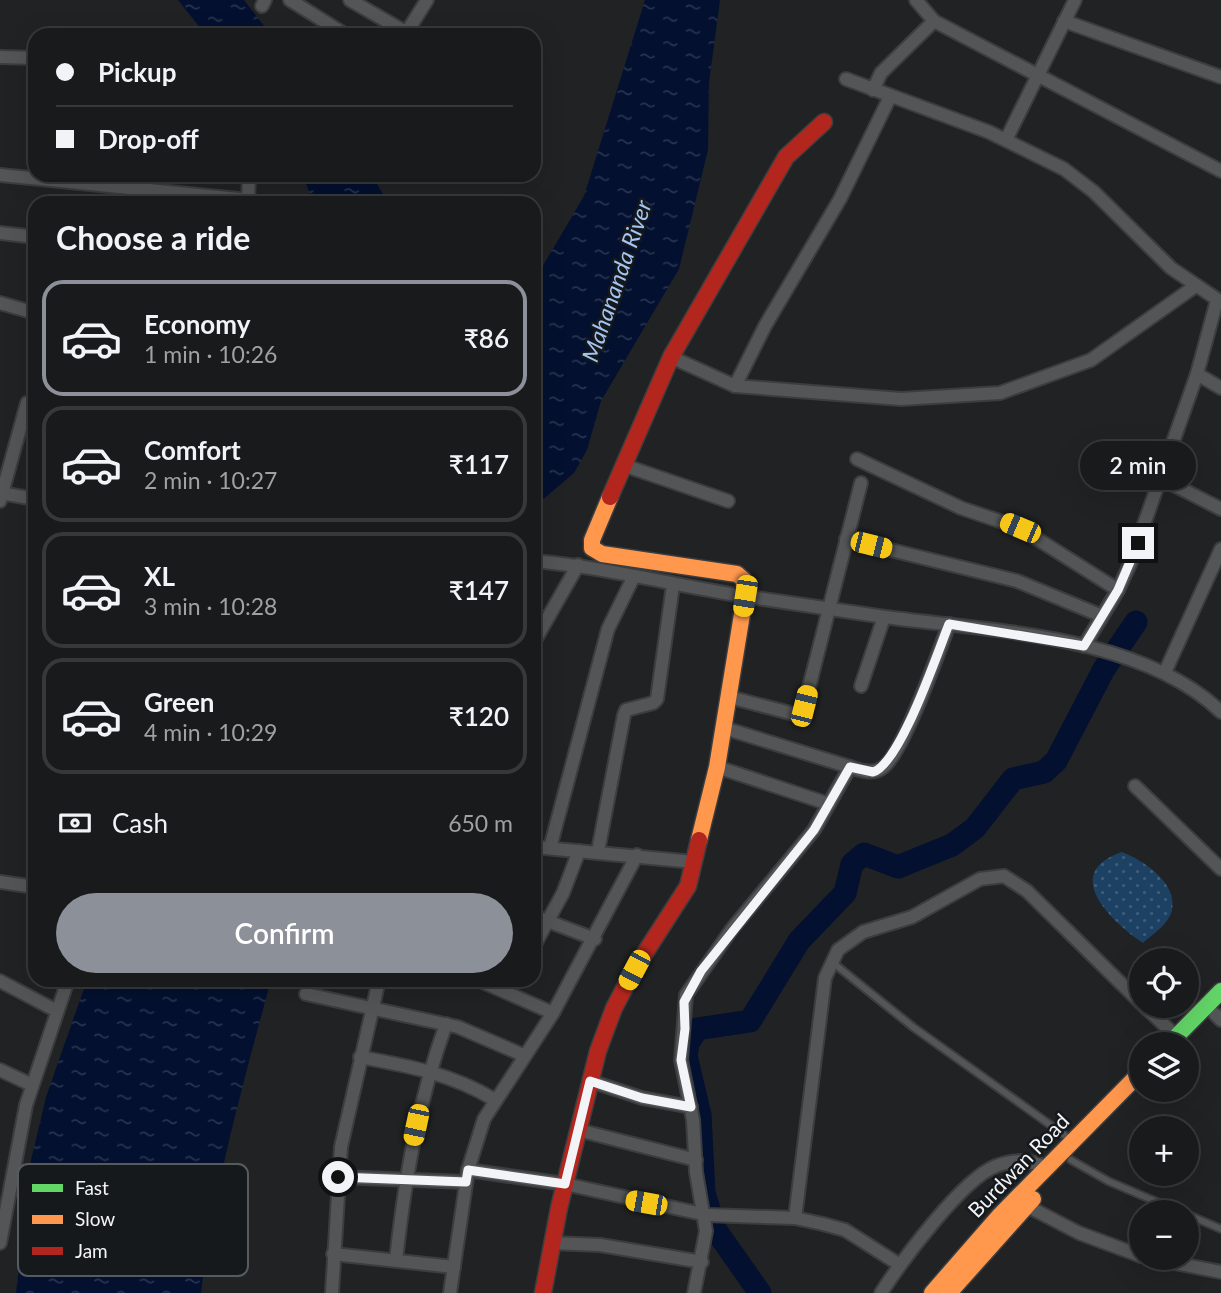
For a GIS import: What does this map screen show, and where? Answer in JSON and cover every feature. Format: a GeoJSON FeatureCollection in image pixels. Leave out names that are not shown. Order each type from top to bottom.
{"type":"FeatureCollection","features":[{"type":"Feature","properties":{"kind":"street"},"geometry":{"type":"LineString","coordinates":[[290,0],[335,28]]}},
{"type":"Feature","properties":{"kind":"street"},"geometry":{"type":"LineString","coordinates":[[350,0],[396,28]]}},
{"type":"Feature","properties":{"kind":"street"},"geometry":{"type":"LineString","coordinates":[[410,28],[426,0]]}},
{"type":"Feature","properties":{"kind":"street"},"geometry":{"type":"LineString","coordinates":[[916,0],[934,21],[1221,171]]}},
{"type":"Feature","properties":{"kind":"street"},"geometry":{"type":"LineString","coordinates":[[1006,140],[1074,0]]}},
{"type":"Feature","properties":{"kind":"street"},"geometry":{"type":"LineString","coordinates":[[873,90],[881,73],[934,21]]}},
{"type":"Feature","properties":{"kind":"street"},"geometry":{"type":"LineString","coordinates":[[1064,21],[1221,77]]}},
{"type":"Feature","properties":{"kind":"street"},"geometry":{"type":"LineString","coordinates":[[0,57],[28,58]]}},
{"type":"Feature","properties":{"kind":"street"},"geometry":{"type":"LineString","coordinates":[[846,79],[1006,140],[1064,169],[1094,192],[1171,268],[1194,287],[1219,301],[1162,479],[1118,590],[1084,646]]}},
{"type":"Feature","properties":{"kind":"street"},"geometry":{"type":"LineString","coordinates":[[736,386],[765,326],[840,199],[890,97]]}},
{"type":"Feature","properties":{"kind":"street"},"geometry":{"type":"LineString","coordinates":[[542,1293],[590,1081],[614,1008],[634,970],[682,896],[694,863],[717,767],[745,596],[744,580],[737,574],[602,554],[592,548],[592,540],[671,358],[786,157],[824,122]]}},
{"type":"Feature","properties":{"kind":"street"},"geometry":{"type":"LineString","coordinates":[[0,174],[28,177]]}},
{"type":"Feature","properties":{"kind":"street"},"geometry":{"type":"LineString","coordinates":[[73,182],[202,196]]}},
{"type":"Feature","properties":{"kind":"street"},"geometry":{"type":"LineString","coordinates":[[0,233],[28,236]]}},
{"type":"Feature","properties":{"kind":"street"},"geometry":{"type":"LineString","coordinates":[[671,358],[736,386],[901,400],[1000,393],[1091,360],[1194,287]]}},
{"type":"Feature","properties":{"kind":"street"},"geometry":{"type":"LineString","coordinates":[[0,303],[28,311]]}},
{"type":"Feature","properties":{"kind":"street"},"geometry":{"type":"LineString","coordinates":[[1197,374],[1221,388]]}},
{"type":"Feature","properties":{"kind":"street"},"geometry":{"type":"LineString","coordinates":[[27,403],[0,496],[28,498]]}},
{"type":"Feature","properties":{"kind":"street"},"geometry":{"type":"LineString","coordinates":[[856,459],[961,508],[1020,528],[1118,590]]}},
{"type":"Feature","properties":{"kind":"street"},"geometry":{"type":"LineString","coordinates":[[626,466],[729,501]]}},
{"type":"Feature","properties":{"kind":"street"},"geometry":{"type":"LineString","coordinates":[[1162,479],[1221,509]]}},
{"type":"Feature","properties":{"kind":"street"},"geometry":{"type":"LineString","coordinates":[[729,696],[794,714],[803,711],[862,483]]}},
{"type":"Feature","properties":{"kind":"street"},"geometry":{"type":"LineString","coordinates":[[846,539],[1017,581],[1102,615]]}},
{"type":"Feature","properties":{"kind":"street"},"geometry":{"type":"LineString","coordinates":[[1165,672],[1221,549]]}},
{"type":"Feature","properties":{"kind":"street"},"geometry":{"type":"LineString","coordinates":[[541,562],[635,576],[673,585],[1084,646],[1165,672],[1200,694],[1221,712]]}},
{"type":"Feature","properties":{"kind":"street"},"geometry":{"type":"LineString","coordinates":[[541,627],[572,565]]}},
{"type":"Feature","properties":{"kind":"street"},"geometry":{"type":"LineString","coordinates":[[550,848],[608,629],[635,576]]}},
{"type":"Feature","properties":{"kind":"street"},"geometry":{"type":"LineString","coordinates":[[598,851],[624,715],[632,707],[653,704],[657,699],[673,585]]}},
{"type":"Feature","properties":{"kind":"street"},"geometry":{"type":"LineString","coordinates":[[861,686],[884,617]]}},
{"type":"Feature","properties":{"kind":"street"},"geometry":{"type":"LineString","coordinates":[[724,728],[873,772],[888,763],[902,739],[949,624]]}},
{"type":"Feature","properties":{"kind":"street"},"geometry":{"type":"LineString","coordinates":[[717,767],[829,804]]}},
{"type":"Feature","properties":{"kind":"street"},"geometry":{"type":"LineString","coordinates":[[694,1293],[709,1215],[696,1160],[691,1107],[681,1060],[685,995],[724,940],[814,830],[850,767]]}},
{"type":"Feature","properties":{"kind":"street"},"geometry":{"type":"LineString","coordinates":[[1135,786],[1221,869]]}},
{"type":"Feature","properties":{"kind":"street"},"geometry":{"type":"LineString","coordinates":[[541,847],[598,851],[694,863]]}},
{"type":"Feature","properties":{"kind":"street"},"geometry":{"type":"LineString","coordinates":[[541,934],[579,851]]}},
{"type":"Feature","properties":{"kind":"street"},"geometry":{"type":"LineString","coordinates":[[450,1293],[467,1176],[484,1119],[523,1055],[553,1013],[595,939],[637,855]]}},
{"type":"Feature","properties":{"kind":"street"},"geometry":{"type":"LineString","coordinates":[[795,1218],[821,996],[830,961],[838,950],[863,932],[912,917],[980,879],[1003,876],[1027,891],[1129,991]]}},
{"type":"Feature","properties":{"kind":"street"},"geometry":{"type":"LineString","coordinates":[[0,882],[28,886]]}},
{"type":"Feature","properties":{"kind":"street"},"geometry":{"type":"LineString","coordinates":[[541,918],[595,939]]}},
{"type":"Feature","properties":{"kind":"street"},"geometry":{"type":"LineString","coordinates":[[0,981],[57,1011]]}},
{"type":"Feature","properties":{"kind":"street"},"geometry":{"type":"LineString","coordinates":[[0,1237],[32,1085],[66,987]]}},
{"type":"Feature","properties":{"kind":"street"},"geometry":{"type":"LineString","coordinates":[[332,1293],[338,1177],[360,1057],[377,987]]}},
{"type":"Feature","properties":{"kind":"street"},"geometry":{"type":"LineString","coordinates":[[513,987],[553,1013]]}},
{"type":"Feature","properties":{"kind":"street"},"geometry":{"type":"LineString","coordinates":[[1190,1032],[1216,1012],[1221,990]]}},
{"type":"Feature","properties":{"kind":"street"},"geometry":{"type":"LineString","coordinates":[[306,994],[446,1024],[523,1055]]}},
{"type":"Feature","properties":{"kind":"street"},"geometry":{"type":"LineString","coordinates":[[1155,1018],[1168,1032]]}},
{"type":"Feature","properties":{"kind":"street"},"geometry":{"type":"LineString","coordinates":[[396,1260],[404,1180],[430,1069],[446,1024]]}},
{"type":"Feature","properties":{"kind":"street"},"geometry":{"type":"LineString","coordinates":[[360,1057],[430,1069],[458,1080],[495,1100]]}},
{"type":"Feature","properties":{"kind":"street"},"geometry":{"type":"LineString","coordinates":[[0,1070],[32,1085]]}},
{"type":"Feature","properties":{"kind":"street"},"geometry":{"type":"LineString","coordinates":[[590,1081],[642,1098],[691,1107]]}},
{"type":"Feature","properties":{"kind":"street","name":"Burdwan Road"},"geometry":{"type":"LineString","coordinates":[[932,1293],[1047,1167],[1129,1084]]}},
{"type":"Feature","properties":{"kind":"street","name":"Burdwan Road"},"geometry":{"type":"LineString","coordinates":[[954,1292],[1027,1206],[1129,1101]]}},
{"type":"Feature","properties":{"kind":"street"},"geometry":{"type":"LineString","coordinates":[[578,1130],[696,1160]]}},
{"type":"Feature","properties":{"kind":"street"},"geometry":{"type":"LineString","coordinates":[[881,1293],[900,1265],[962,1192],[985,1172],[994,1167],[1023,1161],[1047,1167]]}},
{"type":"Feature","properties":{"kind":"street"},"geometry":{"type":"LineString","coordinates":[[338,1177],[404,1180],[467,1176],[565,1184],[628,1200],[709,1215],[795,1218],[845,1230],[900,1265]]}},
{"type":"Feature","properties":{"kind":"street"},"geometry":{"type":"LineString","coordinates":[[1027,1206],[1079,1233],[1129,1252]]}},
{"type":"Feature","properties":{"kind":"street"},"geometry":{"type":"LineString","coordinates":[[552,1243],[600,1245],[702,1262]]}},
{"type":"Feature","properties":{"kind":"street"},"geometry":{"type":"LineString","coordinates":[[333,1254],[454,1267]]}},
{"type":"Feature","properties":{"kind":"street"},"geometry":{"type":"LineString","coordinates":[[1199,1268],[1221,1272]]}},
{"type":"Feature","properties":{"kind":"lane"},"geometry":{"type":"LineString","coordinates":[[830,961],[913,1027],[1073,1141]]}},
{"type":"Feature","properties":{"kind":"lane"},"geometry":{"type":"LineString","coordinates":[[1071,1160],[1108,1181],[1152,1200]]}},
{"type":"Feature","properties":{"kind":"lane"},"geometry":{"type":"LineString","coordinates":[[1199,1220],[1221,1229]]}},
{"type":"Feature","properties":{"kind":"shaded area"},"geometry":{"type":"Polygon","coordinates":[[[1122,852],[1149,867],[1170,891],[1172,910],[1168,920],[1143,943],[1106,910],[1097,897],[1093,884],[1095,872],[1104,861],[1122,852]]]}},
{"type":"Feature","properties":{"kind":"water"},"geometry":{"type":"Polygon","coordinates":[[[178,0],[244,0],[266,28],[200,28],[178,0]]]}},
{"type":"Feature","properties":{"kind":"water","name":"Mahananda River"},"geometry":{"type":"Polygon","coordinates":[[[645,0],[720,0],[709,83],[708,150],[679,269],[601,401],[587,450],[574,473],[541,501],[541,269],[584,196],[645,0]]]}},
{"type":"Feature","properties":{"kind":"water"},"geometry":{"type":"Polygon","coordinates":[[[306,182],[376,182],[384,196],[310,196],[306,182]]]}},
{"type":"Feature","properties":{"kind":"water"},"geometry":{"type":"Polygon","coordinates":[[[85,987],[269,987],[223,1164],[31,1164],[46,1097],[85,987]]]}},
{"type":"Feature","properties":{"kind":"water"},"geometry":{"type":"Polygon","coordinates":[[[18,1275],[204,1276],[201,1293],[16,1293],[18,1275]]]}},
{"type":"Feature","properties":{"kind":"waterway"},"geometry":{"type":"LineString","coordinates":[[760,1293],[715,1229],[704,1193],[700,1115],[686,1056],[688,1043],[697,1029],[750,1021],[799,941],[845,893],[852,864],[864,854],[898,867],[952,845],[975,828],[1013,779],[1044,772],[1056,761],[1104,669],[1136,622]]}},
{"type":"Feature","properties":{"kind":"traffic: fast"},"geometry":{"type":"LineString","coordinates":[[1181,1032],[1221,991]]}},
{"type":"Feature","properties":{"kind":"traffic: slow"},"geometry":{"type":"LineString","coordinates":[[610,497],[592,540],[592,548],[602,554],[737,574],[744,580],[745,596],[717,767],[699,840]]}},
{"type":"Feature","properties":{"kind":"traffic: slow"},"geometry":{"type":"LineString","coordinates":[[932,1293],[1000,1215],[1129,1084]]}},
{"type":"Feature","properties":{"kind":"traffic: slow"},"geometry":{"type":"LineString","coordinates":[[949,1293],[1033,1199]]}},
{"type":"Feature","properties":{"kind":"traffic: jam"},"geometry":{"type":"LineString","coordinates":[[610,497],[671,357],[786,157],[824,122]]}},
{"type":"Feature","properties":{"kind":"traffic: jam"},"geometry":{"type":"LineString","coordinates":[[543,1293],[559,1208],[598,1051],[614,1008],[634,970],[688,886],[699,840]]}},
{"type":"Feature","properties":{"kind":"route"},"geometry":{"type":"LineString","coordinates":[[338,1177],[466,1182],[468,1170],[565,1184],[590,1081],[642,1098],[691,1107],[681,1060],[685,995],[733,929],[814,830],[850,767],[873,772],[888,763],[902,739],[949,624],[1084,646],[1118,590],[1138,543]]}}]}
